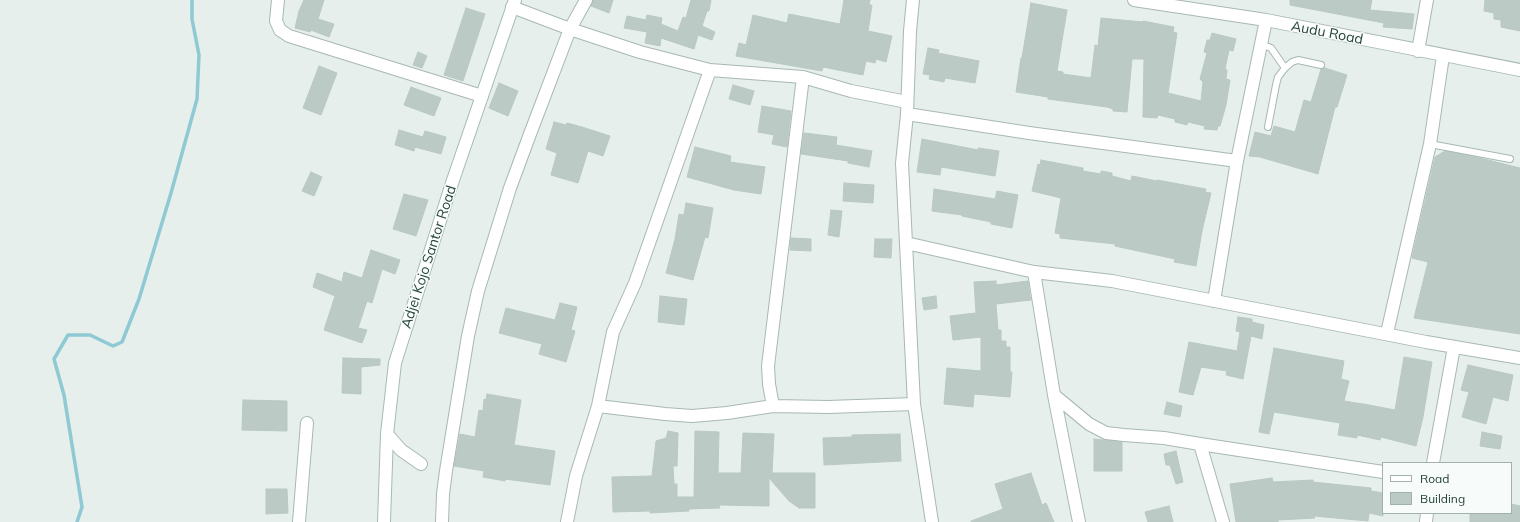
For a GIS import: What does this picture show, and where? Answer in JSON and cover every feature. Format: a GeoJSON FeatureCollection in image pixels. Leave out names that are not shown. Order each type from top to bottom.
{"type":"FeatureCollection","features":[{"type":"Feature","properties":{"kind":"street"},"geometry":{"type":"LineString","coordinates":[[278,0],[276,21],[280,30],[290,36],[482,96]]}},
{"type":"Feature","properties":{"kind":"street"},"geometry":{"type":"LineString","coordinates":[[442,522],[446,471],[468,336],[478,291],[510,188],[570,29],[586,0]]}},
{"type":"Feature","properties":{"kind":"street"},"geometry":{"type":"LineString","coordinates":[[913,0],[910,31],[907,108],[902,163],[914,404],[932,522]]}},
{"type":"Feature","properties":{"kind":"street","name":"Audu Road"},"geometry":{"type":"LineString","coordinates":[[1134,0],[1266,20],[1520,70]]}},
{"type":"Feature","properties":{"kind":"street"},"geometry":{"type":"LineString","coordinates":[[1418,51],[1427,0]]}},
{"type":"Feature","properties":{"kind":"street"},"geometry":{"type":"LineString","coordinates":[[514,4],[570,29],[640,52],[710,70],[804,77],[907,108],[1029,133],[1237,161]]}},
{"type":"Feature","properties":{"kind":"street","name":"Adjei Kojo Santor Road"},"geometry":{"type":"LineString","coordinates":[[384,522],[387,434],[395,363],[482,96],[514,4]]}},
{"type":"Feature","properties":{"kind":"street"},"geometry":{"type":"LineString","coordinates":[[1214,301],[1237,161],[1266,20]]}},
{"type":"Feature","properties":{"kind":"street"},"geometry":{"type":"LineString","coordinates":[[1387,333],[1430,144],[1443,56]]}},
{"type":"Feature","properties":{"kind":"street"},"geometry":{"type":"LineString","coordinates":[[567,522],[576,476],[598,406],[613,332],[635,283],[710,70]]}},
{"type":"Feature","properties":{"kind":"street"},"geometry":{"type":"LineString","coordinates":[[773,406],[768,384],[768,366],[804,77]]}},
{"type":"Feature","properties":{"kind":"street"},"geometry":{"type":"LineString","coordinates":[[906,243],[1034,272],[1112,281],[1454,347],[1520,358]]}},
{"type":"Feature","properties":{"kind":"street"},"geometry":{"type":"LineString","coordinates":[[1034,272],[1054,395],[1080,522]]}},
{"type":"Feature","properties":{"kind":"street"},"geometry":{"type":"LineString","coordinates":[[1433,462],[1454,347]]}},
{"type":"Feature","properties":{"kind":"street"},"geometry":{"type":"LineString","coordinates":[[1054,395],[1089,424],[1106,433],[1124,436],[1164,438],[1382,472]]}},
{"type":"Feature","properties":{"kind":"street"},"geometry":{"type":"LineString","coordinates":[[598,406],[692,416],[727,413],[773,406],[828,407],[914,404]]}},
{"type":"Feature","properties":{"kind":"street"},"geometry":{"type":"LineString","coordinates":[[299,522],[307,423]]}},
{"type":"Feature","properties":{"kind":"street"},"geometry":{"type":"LineString","coordinates":[[387,434],[401,450],[421,464]]}},
{"type":"Feature","properties":{"kind":"street"},"geometry":{"type":"LineString","coordinates":[[1200,444],[1223,522]]}},
{"type":"Feature","properties":{"kind":"lane"},"geometry":{"type":"LineString","coordinates":[[1261,44],[1271,48],[1285,68]]}},
{"type":"Feature","properties":{"kind":"lane"},"geometry":{"type":"LineString","coordinates":[[1268,127],[1278,77],[1285,68],[1292,62],[1298,60],[1321,65]]}},
{"type":"Feature","properties":{"kind":"lane"},"geometry":{"type":"LineString","coordinates":[[1430,144],[1510,159]]}},
{"type":"Feature","properties":{"kind":"building"},"geometry":{"type":"Polygon","coordinates":[[[304,0],[324,0],[318,19],[334,24],[329,37],[311,30],[310,32],[295,28],[299,11],[304,0]]]}},
{"type":"Feature","properties":{"kind":"building"},"geometry":{"type":"Polygon","coordinates":[[[593,0],[613,0],[609,13],[591,6],[593,0]]]}},
{"type":"Feature","properties":{"kind":"building"},"geometry":{"type":"Polygon","coordinates":[[[691,0],[711,0],[709,11],[707,11],[702,26],[715,32],[712,40],[698,35],[694,49],[661,38],[660,46],[645,43],[647,32],[624,28],[627,16],[646,20],[647,15],[662,18],[661,24],[678,31],[683,17],[686,18],[691,0]]]}},
{"type":"Feature","properties":{"kind":"building"},"geometry":{"type":"Polygon","coordinates":[[[844,0],[870,0],[869,5],[872,5],[868,31],[892,36],[886,62],[876,59],[875,63],[866,61],[863,75],[823,67],[822,71],[736,56],[739,43],[746,45],[753,15],[787,23],[789,14],[840,24],[844,0]]]}},
{"type":"Feature","properties":{"kind":"building"},"geometry":{"type":"Polygon","coordinates":[[[1290,0],[1372,0],[1370,10],[1414,14],[1412,29],[1383,27],[1384,23],[1290,5],[1290,0]]]}},
{"type":"Feature","properties":{"kind":"building"},"geometry":{"type":"Polygon","coordinates":[[[1485,0],[1520,0],[1520,31],[1501,27],[1501,20],[1494,19],[1494,13],[1484,11],[1485,0]]]}},
{"type":"Feature","properties":{"kind":"building"},"geometry":{"type":"Polygon","coordinates":[[[1031,3],[1067,10],[1057,71],[1063,72],[1063,74],[1091,78],[1095,45],[1098,46],[1101,18],[1143,21],[1174,27],[1173,32],[1177,33],[1168,93],[1201,101],[1203,82],[1200,79],[1207,53],[1204,52],[1207,40],[1210,40],[1212,33],[1236,39],[1233,51],[1229,50],[1225,69],[1227,70],[1226,79],[1230,80],[1226,105],[1220,126],[1218,126],[1217,130],[1204,129],[1205,126],[1188,122],[1187,125],[1175,122],[1175,119],[1158,115],[1157,118],[1143,117],[1144,59],[1132,59],[1127,112],[1113,111],[1113,109],[1107,107],[1048,99],[1048,97],[1016,92],[1031,3]]]}},
{"type":"Feature","properties":{"kind":"building"},"geometry":{"type":"Polygon","coordinates":[[[466,8],[485,14],[463,81],[444,75],[466,8]]]}},
{"type":"Feature","properties":{"kind":"building"},"geometry":{"type":"Polygon","coordinates":[[[928,48],[939,50],[938,53],[979,61],[975,83],[945,78],[944,82],[929,79],[930,75],[923,74],[928,48]]]}},
{"type":"Feature","properties":{"kind":"building"},"geometry":{"type":"Polygon","coordinates":[[[418,52],[427,56],[422,68],[413,65],[418,52]]]}},
{"type":"Feature","properties":{"kind":"building"},"geometry":{"type":"Polygon","coordinates":[[[319,66],[337,73],[321,115],[303,108],[319,66]]]}},
{"type":"Feature","properties":{"kind":"building"},"geometry":{"type":"Polygon","coordinates":[[[1325,68],[1347,75],[1337,107],[1335,107],[1318,174],[1260,157],[1249,156],[1255,132],[1271,136],[1274,126],[1295,132],[1304,100],[1311,102],[1321,69],[1325,68]]]}},
{"type":"Feature","properties":{"kind":"building"},"geometry":{"type":"Polygon","coordinates":[[[499,83],[518,91],[508,116],[489,108],[499,83]]]}},
{"type":"Feature","properties":{"kind":"building"},"geometry":{"type":"Polygon","coordinates":[[[733,85],[754,91],[750,105],[729,99],[733,85]]]}},
{"type":"Feature","properties":{"kind":"building"},"geometry":{"type":"Polygon","coordinates":[[[411,87],[441,98],[434,116],[404,105],[411,87]]]}},
{"type":"Feature","properties":{"kind":"building"},"geometry":{"type":"Polygon","coordinates":[[[762,106],[791,111],[787,147],[772,144],[774,135],[758,132],[762,106]]]}},
{"type":"Feature","properties":{"kind":"building"},"geometry":{"type":"Polygon","coordinates":[[[554,122],[566,125],[567,123],[610,136],[603,156],[588,151],[578,183],[551,175],[557,153],[546,149],[554,122]]]}},
{"type":"Feature","properties":{"kind":"building"},"geometry":{"type":"Polygon","coordinates":[[[399,130],[423,137],[425,131],[446,137],[441,154],[415,147],[414,151],[395,145],[399,130]]]}},
{"type":"Feature","properties":{"kind":"building"},"geometry":{"type":"Polygon","coordinates":[[[804,133],[837,137],[836,145],[872,151],[869,167],[848,163],[848,161],[801,154],[804,133]]]}},
{"type":"Feature","properties":{"kind":"building"},"geometry":{"type":"Polygon","coordinates":[[[922,139],[978,150],[978,148],[999,151],[995,176],[941,167],[940,175],[917,172],[922,139]]]}},
{"type":"Feature","properties":{"kind":"building"},"geometry":{"type":"Polygon","coordinates":[[[695,147],[731,156],[730,162],[765,167],[761,194],[734,190],[687,177],[695,147]]]}},
{"type":"Feature","properties":{"kind":"building"},"geometry":{"type":"Polygon","coordinates":[[[1445,151],[1520,168],[1520,334],[1414,318],[1428,262],[1412,258],[1435,157],[1445,151]]]}},
{"type":"Feature","properties":{"kind":"building"},"geometry":{"type":"Polygon","coordinates":[[[1041,160],[1083,168],[1083,171],[1101,174],[1101,171],[1112,173],[1112,176],[1131,181],[1132,176],[1206,189],[1205,192],[1211,193],[1196,266],[1174,262],[1175,259],[1115,246],[1115,244],[1060,238],[1060,234],[1055,233],[1061,198],[1032,191],[1038,164],[1040,165],[1041,160]]]}},
{"type":"Feature","properties":{"kind":"building"},"geometry":{"type":"Polygon","coordinates":[[[311,172],[322,177],[314,196],[302,191],[311,172]]]}},
{"type":"Feature","properties":{"kind":"building"},"geometry":{"type":"Polygon","coordinates":[[[844,183],[874,185],[873,203],[843,201],[844,183]]]}},
{"type":"Feature","properties":{"kind":"building"},"geometry":{"type":"Polygon","coordinates":[[[934,189],[995,199],[997,191],[1018,195],[1012,228],[991,224],[991,222],[962,215],[932,211],[934,189]]]}},
{"type":"Feature","properties":{"kind":"building"},"geometry":{"type":"Polygon","coordinates":[[[404,194],[428,200],[416,236],[393,229],[404,194]]]}},
{"type":"Feature","properties":{"kind":"building"},"geometry":{"type":"Polygon","coordinates":[[[686,203],[713,208],[708,238],[705,237],[693,280],[666,273],[675,239],[679,214],[684,215],[686,203]]]}},
{"type":"Feature","properties":{"kind":"building"},"geometry":{"type":"Polygon","coordinates":[[[831,210],[842,211],[839,237],[828,235],[831,210]]]}},
{"type":"Feature","properties":{"kind":"building"},"geometry":{"type":"Polygon","coordinates":[[[791,238],[811,239],[811,251],[790,250],[791,238]]]}},
{"type":"Feature","properties":{"kind":"building"},"geometry":{"type":"Polygon","coordinates":[[[875,239],[892,239],[891,258],[874,257],[875,239]]]}},
{"type":"Feature","properties":{"kind":"building"},"geometry":{"type":"Polygon","coordinates":[[[371,250],[400,260],[395,274],[382,269],[372,303],[367,301],[358,328],[367,330],[362,343],[324,330],[335,296],[313,287],[317,273],[342,282],[344,272],[362,278],[371,250]]]}},
{"type":"Feature","properties":{"kind":"building"},"geometry":{"type":"Polygon","coordinates":[[[996,281],[996,285],[1028,281],[1031,300],[996,304],[998,330],[1001,330],[1001,341],[1006,341],[1006,347],[1010,347],[1010,372],[1012,372],[1010,397],[974,394],[973,407],[944,404],[947,368],[981,371],[981,337],[953,340],[950,316],[976,313],[974,282],[996,281]]]}},
{"type":"Feature","properties":{"kind":"building"},"geometry":{"type":"Polygon","coordinates":[[[660,296],[687,299],[684,325],[658,322],[660,296]]]}},
{"type":"Feature","properties":{"kind":"building"},"geometry":{"type":"Polygon","coordinates":[[[936,296],[937,308],[924,310],[922,298],[936,296]]]}},
{"type":"Feature","properties":{"kind":"building"},"geometry":{"type":"Polygon","coordinates":[[[560,303],[577,307],[571,330],[575,331],[566,362],[539,354],[542,344],[499,333],[506,308],[555,320],[560,303]]]}},
{"type":"Feature","properties":{"kind":"building"},"geometry":{"type":"Polygon","coordinates":[[[1238,317],[1252,319],[1252,322],[1264,325],[1262,339],[1251,336],[1243,379],[1226,375],[1227,371],[1201,367],[1193,395],[1179,392],[1189,342],[1237,351],[1240,332],[1236,331],[1238,317]]]}},
{"type":"Feature","properties":{"kind":"building"},"geometry":{"type":"Polygon","coordinates":[[[1274,348],[1344,361],[1341,379],[1349,381],[1344,401],[1395,410],[1404,357],[1432,362],[1423,417],[1416,446],[1381,437],[1380,440],[1357,435],[1357,438],[1338,435],[1340,423],[1274,412],[1269,434],[1259,432],[1274,348]]]}},
{"type":"Feature","properties":{"kind":"building"},"geometry":{"type":"Polygon","coordinates":[[[343,358],[380,359],[380,365],[361,367],[361,394],[342,393],[343,358]]]}},
{"type":"Feature","properties":{"kind":"building"},"geometry":{"type":"Polygon","coordinates":[[[1468,365],[1513,375],[1508,401],[1493,397],[1486,424],[1462,417],[1469,392],[1461,390],[1468,365]]]}},
{"type":"Feature","properties":{"kind":"building"},"geometry":{"type":"Polygon","coordinates":[[[487,394],[521,400],[514,445],[555,451],[550,485],[505,479],[505,481],[483,477],[484,471],[454,466],[460,434],[475,437],[479,410],[483,411],[484,399],[486,400],[487,394]]]}},
{"type":"Feature","properties":{"kind":"building"},"geometry":{"type":"Polygon","coordinates":[[[243,400],[287,401],[287,431],[242,430],[243,400]]]}},
{"type":"Feature","properties":{"kind":"building"},"geometry":{"type":"Polygon","coordinates":[[[1167,402],[1182,406],[1180,417],[1164,414],[1167,402]]]}},
{"type":"Feature","properties":{"kind":"building"},"geometry":{"type":"Polygon","coordinates":[[[668,431],[678,433],[677,466],[673,466],[674,484],[677,484],[677,497],[694,497],[695,431],[719,432],[718,473],[741,473],[743,433],[774,434],[772,473],[815,473],[815,508],[799,508],[789,501],[769,478],[769,506],[719,505],[720,508],[689,509],[689,511],[650,513],[650,511],[613,512],[612,477],[652,476],[656,441],[666,438],[668,431]]]}},
{"type":"Feature","properties":{"kind":"building"},"geometry":{"type":"Polygon","coordinates":[[[1482,432],[1502,436],[1500,449],[1480,446],[1482,432]]]}},
{"type":"Feature","properties":{"kind":"building"},"geometry":{"type":"Polygon","coordinates":[[[900,434],[901,461],[824,465],[823,438],[852,437],[852,435],[900,434]]]}},
{"type":"Feature","properties":{"kind":"building"},"geometry":{"type":"Polygon","coordinates":[[[1094,439],[1122,442],[1122,471],[1094,471],[1094,439]]]}},
{"type":"Feature","properties":{"kind":"building"},"geometry":{"type":"Polygon","coordinates":[[[1176,451],[1183,482],[1176,484],[1170,465],[1166,465],[1164,454],[1176,451]]]}},
{"type":"Feature","properties":{"kind":"building"},"geometry":{"type":"Polygon","coordinates":[[[1031,473],[1042,505],[1046,503],[1054,522],[971,522],[1003,509],[995,484],[1031,473]]]}},
{"type":"Feature","properties":{"kind":"building"},"geometry":{"type":"Polygon","coordinates":[[[1272,478],[1273,482],[1313,480],[1313,482],[1371,488],[1371,491],[1382,493],[1383,516],[1369,513],[1368,521],[1314,516],[1315,518],[1278,520],[1278,522],[1236,522],[1230,484],[1272,478]]]}},
{"type":"Feature","properties":{"kind":"building"},"geometry":{"type":"Polygon","coordinates":[[[266,489],[287,489],[288,513],[266,514],[266,489]]]}},
{"type":"Feature","properties":{"kind":"building"},"geometry":{"type":"Polygon","coordinates":[[[1512,504],[1520,506],[1520,522],[1470,522],[1470,514],[1512,514],[1512,504]]]}},
{"type":"Feature","properties":{"kind":"building"},"geometry":{"type":"Polygon","coordinates":[[[1169,506],[1173,522],[1148,522],[1145,512],[1169,506]]]}},
{"type":"Feature","properties":{"kind":"waterway"},"geometry":{"type":"LineString","coordinates":[[77,522],[82,507],[64,395],[54,359],[68,335],[90,335],[113,346],[122,342],[139,299],[171,193],[197,99],[199,55],[192,19],[192,0]]}}]}
